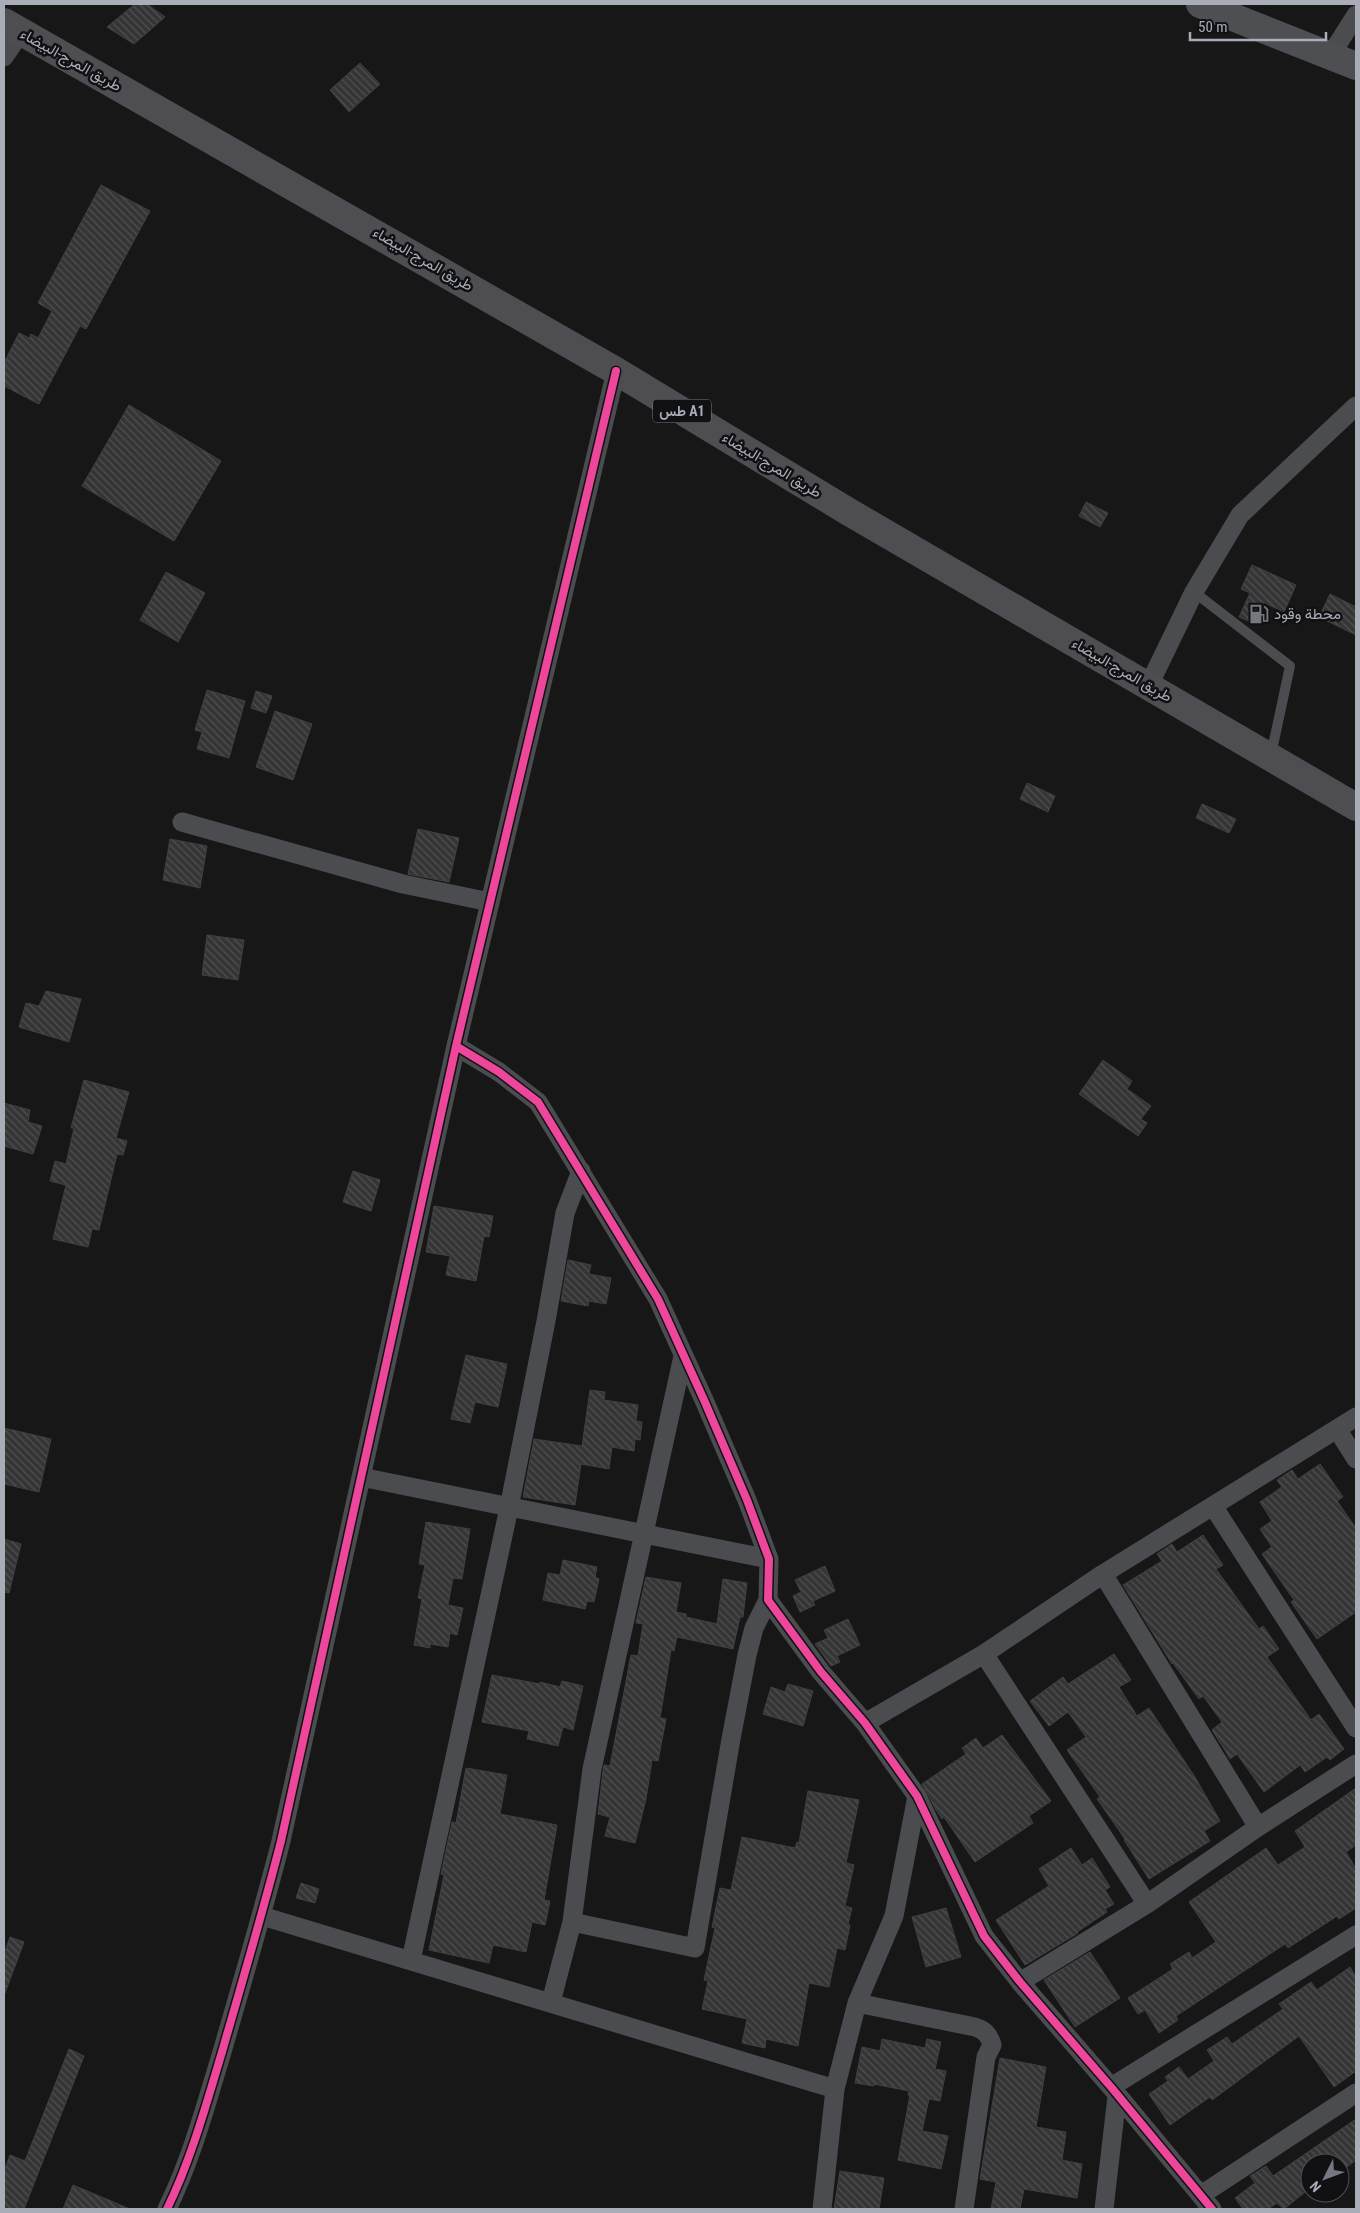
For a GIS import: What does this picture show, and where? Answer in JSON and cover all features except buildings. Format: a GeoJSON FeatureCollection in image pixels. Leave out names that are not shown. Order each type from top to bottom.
{"type":"FeatureCollection","features":[{"type":"Feature","properties":{"kind":"highway","name":"طريق المرج-البيضاء"},"geometry":{"type":"LineString","coordinates":[[12,27],[378,233],[616,371],[849,512],[1356,807]]}},
{"type":"Feature","properties":{"kind":"main road"},"geometry":{"type":"LineString","coordinates":[[1200,4],[1356,66]]}},
{"type":"Feature","properties":{"kind":"street"},"geometry":{"type":"LineString","coordinates":[[1330,56],[1356,15]]}},
{"type":"Feature","properties":{"kind":"street"},"geometry":{"type":"LineString","coordinates":[[4,57],[12,27]]}},
{"type":"Feature","properties":{"kind":"street"},"geometry":{"type":"LineString","coordinates":[[167,2209],[182,2180],[262,1916],[281,1841],[456,1046],[616,371]]}},
{"type":"Feature","properties":{"kind":"street"},"geometry":{"type":"LineString","coordinates":[[1149,685],[1194,592],[1240,515],[1356,406]]}},
{"type":"Feature","properties":{"kind":"street"},"geometry":{"type":"LineString","coordinates":[[182,822],[403,884],[490,902]]}},
{"type":"Feature","properties":{"kind":"street"},"geometry":{"type":"LineString","coordinates":[[456,1046],[499,1072],[538,1102],[581,1171],[658,1299],[747,1500],[769,1559],[768,1600],[754,1628],[747,1655],[695,1948],[572,1922]]}},
{"type":"Feature","properties":{"kind":"street"},"geometry":{"type":"LineString","coordinates":[[411,1960],[509,1508],[565,1213],[581,1171]]}},
{"type":"Feature","properties":{"kind":"street"},"geometry":{"type":"LineString","coordinates":[[551,2002],[572,1922],[592,1769],[683,1356]]}},
{"type":"Feature","properties":{"kind":"street"},"geometry":{"type":"LineString","coordinates":[[865,1723],[984,1654],[1103,1574],[1356,1417]]}},
{"type":"Feature","properties":{"kind":"street"},"geometry":{"type":"LineString","coordinates":[[1337,1429],[1356,1460]]}},
{"type":"Feature","properties":{"kind":"street"},"geometry":{"type":"LineString","coordinates":[[361,1477],[769,1559]]}},
{"type":"Feature","properties":{"kind":"street"},"geometry":{"type":"LineString","coordinates":[[1213,1506],[1356,1728]]}},
{"type":"Feature","properties":{"kind":"street"},"geometry":{"type":"LineString","coordinates":[[1103,1574],[1258,1827]]}},
{"type":"Feature","properties":{"kind":"street"},"geometry":{"type":"LineString","coordinates":[[768,1600],[821,1672],[865,1723],[917,1796],[984,1936],[1020,1982],[1206,2202],[1356,2093]]}},
{"type":"Feature","properties":{"kind":"street"},"geometry":{"type":"LineString","coordinates":[[984,1654],[1146,1904]]}},
{"type":"Feature","properties":{"kind":"street"},"geometry":{"type":"LineString","coordinates":[[1020,1982],[1146,1904],[1258,1827],[1356,1764]]}},
{"type":"Feature","properties":{"kind":"street"},"geometry":{"type":"LineString","coordinates":[[822,2209],[835,2089],[858,2002],[894,1916],[917,1796]]}},
{"type":"Feature","properties":{"kind":"street"},"geometry":{"type":"LineString","coordinates":[[262,1916],[835,2089]]}},
{"type":"Feature","properties":{"kind":"street"},"geometry":{"type":"LineString","coordinates":[[1114,2091],[1356,1935]]}},
{"type":"Feature","properties":{"kind":"street"},"geometry":{"type":"LineString","coordinates":[[858,2002],[975,2027],[983,2030],[990,2036],[992,2045],[986,2057],[964,2209]]}},
{"type":"Feature","properties":{"kind":"street"},"geometry":{"type":"LineString","coordinates":[[1104,2209],[1114,2091]]}},
{"type":"Feature","properties":{"kind":"lane"},"geometry":{"type":"LineString","coordinates":[[1194,592],[1290,666],[1271,757]]}},
{"type":"Feature","properties":{"kind":"cycle path"},"geometry":{"type":"LineString","coordinates":[[167,2209],[191,2152],[204,2112],[281,1841],[456,1046],[616,371]]}},
{"type":"Feature","properties":{"kind":"cycle path"},"geometry":{"type":"LineString","coordinates":[[456,1046],[499,1072],[538,1102],[658,1299],[747,1500],[769,1559],[768,1600],[821,1672],[865,1723],[917,1796],[984,1936],[1020,1982],[1111,2087],[1212,2209]]}},
{"type":"Feature","properties":{"kind":"place","name":"محطة وقود"},"geometry":{"type":"Point","coordinates":[1259,614]}}]}
